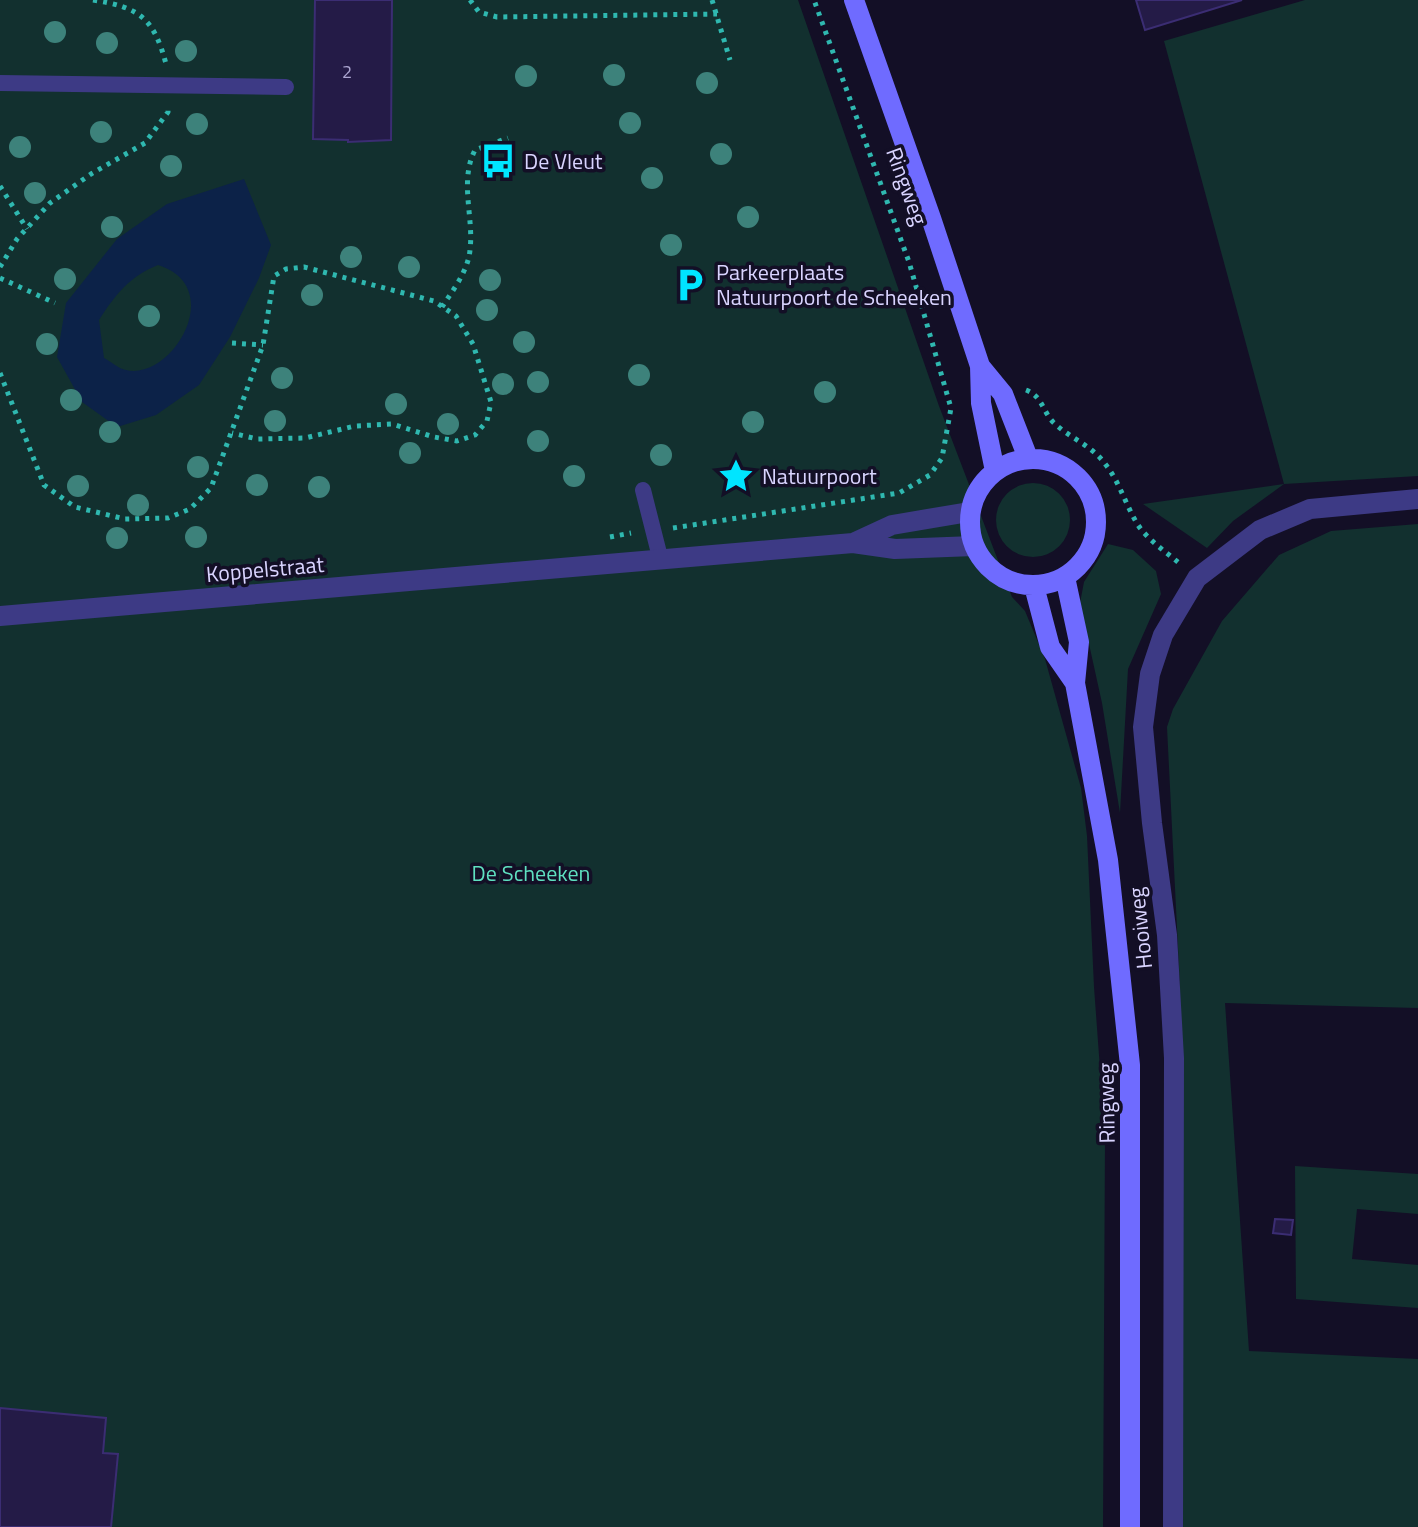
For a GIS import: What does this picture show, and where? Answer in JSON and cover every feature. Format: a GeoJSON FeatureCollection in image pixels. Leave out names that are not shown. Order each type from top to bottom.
{"type":"FeatureCollection","features":[{"type":"Feature","properties":{"kind":"main road","name":"Ringweg"},"geometry":{"type":"LineString","coordinates":[[854,0],[980,366],[981,403],[995,471]]}},
{"type":"Feature","properties":{"kind":"main road","name":"Ringweg"},"geometry":{"type":"LineString","coordinates":[[980,366],[1003,394],[1028,458]]}},
{"type":"Feature","properties":{"kind":"main road"},"geometry":{"type":"LineString","coordinates":[[1028,458],[1047,460],[1065,467],[1080,478],[1096,512],[1096,531],[1080,565],[1065,577],[1034,586],[1004,579],[980,558],[969,528],[969,512],[984,480],[1012,461],[1028,458]]}},
{"type":"Feature","properties":{"kind":"main road","name":"Ringweg"},"geometry":{"type":"LineString","coordinates":[[1065,577],[1079,642],[1075,683],[1108,860],[1130,1065],[1130,1527]]}},
{"type":"Feature","properties":{"kind":"main road","name":"Ringweg"},"geometry":{"type":"LineString","coordinates":[[1034,586],[1050,647],[1075,683]]}},
{"type":"Feature","properties":{"kind":"street","name":"Hooiweg"},"geometry":{"type":"LineString","coordinates":[[1173,1527],[1174,1058],[1167,935],[1143,727],[1150,674],[1163,635],[1197,578],[1260,530],[1310,509],[1418,499]]}},
{"type":"Feature","properties":{"kind":"street","name":"Koppelstraat"},"geometry":{"type":"LineString","coordinates":[[853,543],[892,525],[969,512]]}},
{"type":"Feature","properties":{"kind":"street","name":"Koppelstraat"},"geometry":{"type":"LineString","coordinates":[[0,616],[853,543],[895,549],[974,546]]}},
{"type":"Feature","properties":{"kind":"lane"},"geometry":{"type":"LineString","coordinates":[[0,83],[286,87]]}},
{"type":"Feature","properties":{"kind":"lane"},"geometry":{"type":"LineString","coordinates":[[643,490],[661,561]]}},
{"type":"Feature","properties":{"kind":"path"},"geometry":{"type":"LineString","coordinates":[[0,267],[17,239],[50,203],[91,174],[145,143],[168,112],[170,85],[165,60],[152,26],[125,6],[93,0]]}},
{"type":"Feature","properties":{"kind":"path"},"geometry":{"type":"LineString","coordinates":[[470,0],[479,12],[497,17],[717,14]]}},
{"type":"Feature","properties":{"kind":"path"},"geometry":{"type":"LineString","coordinates":[[712,0],[730,60]]}},
{"type":"Feature","properties":{"kind":"path","name":"Ringweg"},"geometry":{"type":"LineString","coordinates":[[814,0],[909,262],[951,408]]}},
{"type":"Feature","properties":{"kind":"path"},"geometry":{"type":"LineString","coordinates":[[442,307],[460,280],[470,251],[467,201],[470,160],[475,150],[508,138]]}},
{"type":"Feature","properties":{"kind":"path"},"geometry":{"type":"LineString","coordinates":[[0,186],[27,229]]}},
{"type":"Feature","properties":{"kind":"path"},"geometry":{"type":"LineString","coordinates":[[0,373],[44,485],[75,507],[125,519],[168,518],[190,509],[211,488],[263,345],[274,276],[286,269],[304,267],[434,301],[456,316],[473,344],[491,402],[487,421],[475,435],[457,441],[392,424],[355,426],[305,438],[257,439],[232,433]]}},
{"type":"Feature","properties":{"kind":"path"},"geometry":{"type":"LineString","coordinates":[[0,278],[55,303]]}},
{"type":"Feature","properties":{"kind":"path"},"geometry":{"type":"LineString","coordinates":[[232,343],[263,345]]}},
{"type":"Feature","properties":{"kind":"path"},"geometry":{"type":"LineString","coordinates":[[1003,394],[1028,390],[1040,398],[1048,417],[1105,462],[1144,534],[1197,578]]}},
{"type":"Feature","properties":{"kind":"path"},"geometry":{"type":"LineString","coordinates":[[596,540],[899,493],[930,475],[942,458],[951,408],[981,403]]}},
{"type":"Feature","properties":{"kind":"green space","name":"De Scheeken"},"geometry":{"type":"Polygon","coordinates":[[[0,0],[798,0],[939,406],[1012,597],[1025,611],[1045,659],[1081,788],[1087,836],[1105,1137],[1103,1527],[0,1527],[0,0]]]}},
{"type":"Feature","properties":{"kind":"green space"},"geometry":{"type":"Polygon","coordinates":[[[1305,0],[1418,0],[1418,476],[1284,484],[1164,41],[1305,0]]]}},
{"type":"Feature","properties":{"kind":"green space"},"geometry":{"type":"Polygon","coordinates":[[[1040,483],[1060,493],[1068,506],[1068,534],[1060,547],[1047,555],[1026,557],[1006,547],[998,534],[996,513],[1006,493],[1019,485],[1040,483]]]}},
{"type":"Feature","properties":{"kind":"green space"},"geometry":{"type":"Polygon","coordinates":[[[1284,484],[1233,521],[1207,548],[1143,504],[1284,484]]]}},
{"type":"Feature","properties":{"kind":"green space"},"geometry":{"type":"Polygon","coordinates":[[[1418,524],[1418,1008],[1225,1003],[1249,1351],[1418,1359],[1418,1527],[1181,1527],[1180,988],[1167,727],[1173,709],[1222,621],[1279,555],[1331,531],[1418,524]]]}},
{"type":"Feature","properties":{"kind":"green space"},"geometry":{"type":"Polygon","coordinates":[[[1108,544],[1133,550],[1156,571],[1161,594],[1128,669],[1120,813],[1102,703],[1080,603],[1084,582],[1108,544]]]}},
{"type":"Feature","properties":{"kind":"green space"},"geometry":{"type":"Polygon","coordinates":[[[1295,1166],[1418,1174],[1418,1214],[1357,1209],[1352,1259],[1418,1265],[1418,1308],[1296,1299],[1295,1166]]]}},
{"type":"Feature","properties":{"kind":"water"},"geometry":{"type":"Polygon","coordinates":[[[244,179],[271,245],[259,278],[230,337],[199,385],[156,415],[117,427],[82,402],[57,357],[66,303],[117,239],[167,204],[244,179]],[[158,265],[139,275],[117,295],[99,320],[104,358],[126,370],[143,370],[160,361],[175,347],[186,330],[191,311],[189,292],[179,276],[158,265]]]}},
{"type":"Feature","properties":{"kind":"building"},"geometry":{"type":"Polygon","coordinates":[[[315,0],[392,0],[391,140],[348,142],[313,139],[315,0]]]}},
{"type":"Feature","properties":{"kind":"building"},"geometry":{"type":"Polygon","coordinates":[[[1136,0],[1242,0],[1145,30],[1136,0]]]}},
{"type":"Feature","properties":{"kind":"building"},"geometry":{"type":"Polygon","coordinates":[[[1275,1219],[1293,1220],[1291,1235],[1273,1233],[1275,1219]]]}},
{"type":"Feature","properties":{"kind":"building"},"geometry":{"type":"Polygon","coordinates":[[[0,1408],[106,1418],[103,1453],[118,1454],[111,1527],[0,1527],[0,1408]]]}},
{"type":"Feature","properties":{"kind":"place","name":"De Vleut"},"geometry":{"type":"Point","coordinates":[498,161]}},
{"type":"Feature","properties":{"kind":"place","name":"Parkeerplaats Natuurpoort de Scheeken"},"geometry":{"type":"Point","coordinates":[690,285]}},
{"type":"Feature","properties":{"kind":"place","name":"Natuurpoort"},"geometry":{"type":"Point","coordinates":[736,476]}}]}
